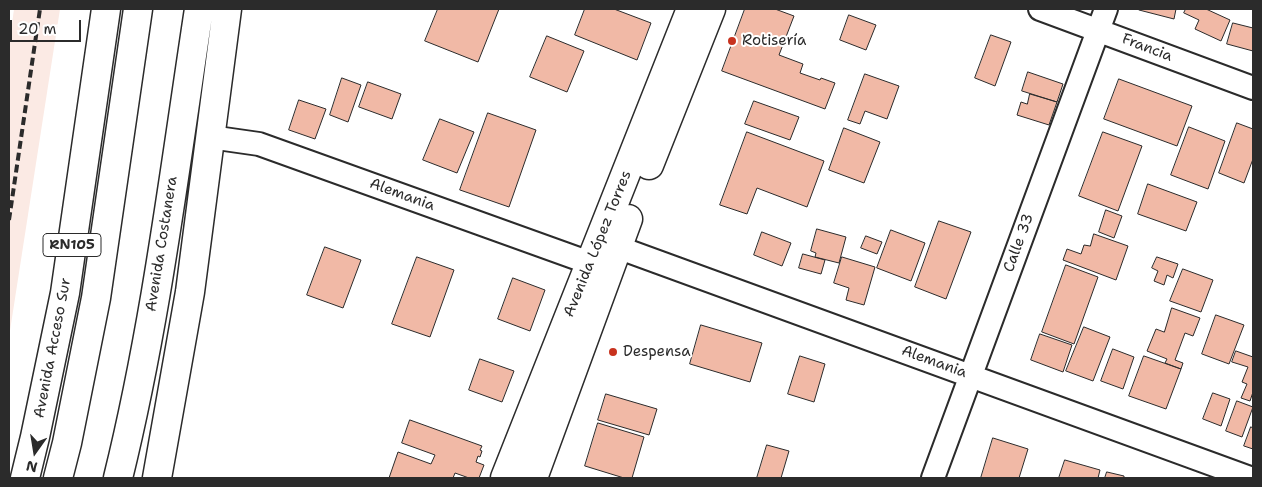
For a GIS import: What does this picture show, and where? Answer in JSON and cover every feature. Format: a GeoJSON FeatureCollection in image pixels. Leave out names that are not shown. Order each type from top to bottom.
{"type":"FeatureCollection","features":[{"type":"Feature","properties":{"kind":"main road","name":"Avenida Acceso Sur"},"geometry":{"type":"LineString","coordinates":[[25,478],[65,293],[106,9]]}},
{"type":"Feature","properties":{"kind":"main road","name":"RN105"},"geometry":{"type":"LineString","coordinates":[[58,478],[67,444],[96,298],[138,9]]}},
{"type":"Feature","properties":{"kind":"main road","name":"Avenida Costanera"},"geometry":{"type":"LineString","coordinates":[[118,478],[130,427],[159,273],[199,9]]}},
{"type":"Feature","properties":{"kind":"main road"},"geometry":{"type":"LineString","coordinates":[[157,478],[190,292],[227,9]]}},
{"type":"Feature","properties":{"kind":"main road","name":"Avenida López Torres"},"geometry":{"type":"LineString","coordinates":[[505,478],[690,9]]}},
{"type":"Feature","properties":{"kind":"main road","name":"Avenida López Torres"},"geometry":{"type":"LineString","coordinates":[[533,478],[617,247],[712,9]]}},
{"type":"Feature","properties":{"kind":"street","name":"Francia"},"geometry":{"type":"LineString","coordinates":[[1040,9],[1253,88]]}},
{"type":"Feature","properties":{"kind":"street","name":"Calle 33"},"geometry":{"type":"LineString","coordinates":[[933,478],[1106,9]]}},
{"type":"Feature","properties":{"kind":"street","name":"Alemania"},"geometry":{"type":"LineString","coordinates":[[210,137],[259,144],[590,262]]}},
{"type":"Feature","properties":{"kind":"street","name":"Alemania"},"geometry":{"type":"LineString","coordinates":[[617,247],[1250,478]]}},
{"type":"Feature","properties":{"kind":"shaded area"},"geometry":{"type":"Polygon","coordinates":[[[14,9],[60,9],[9,337],[9,46],[14,9]]]}},
{"type":"Feature","properties":{"kind":"building"},"geometry":{"type":"Polygon","coordinates":[[[438,9],[499,9],[478,62],[425,41],[438,9]]]}},
{"type":"Feature","properties":{"kind":"building"},"geometry":{"type":"Polygon","coordinates":[[[585,9],[614,9],[651,23],[637,60],[575,35],[585,9]]]}},
{"type":"Feature","properties":{"kind":"building"},"geometry":{"type":"Polygon","coordinates":[[[745,9],[775,9],[794,16],[779,55],[803,64],[800,73],[835,83],[825,109],[722,71],[745,9]]]}},
{"type":"Feature","properties":{"kind":"building"},"geometry":{"type":"Polygon","coordinates":[[[1139,9],[1176,9],[1174,19],[1139,9]]]}},
{"type":"Feature","properties":{"kind":"building"},"geometry":{"type":"Polygon","coordinates":[[[1186,9],[1206,9],[1230,20],[1221,41],[1195,29],[1199,20],[1184,13],[1186,9]]]}},
{"type":"Feature","properties":{"kind":"building"},"geometry":{"type":"Polygon","coordinates":[[[849,15],[876,25],[866,50],[840,40],[849,15]]]}},
{"type":"Feature","properties":{"kind":"building"},"geometry":{"type":"Polygon","coordinates":[[[1233,23],[1253,28],[1253,51],[1227,44],[1233,23]]]}},
{"type":"Feature","properties":{"kind":"building"},"geometry":{"type":"Polygon","coordinates":[[[991,35],[1011,42],[995,86],[975,78],[991,35]]]}},
{"type":"Feature","properties":{"kind":"building"},"geometry":{"type":"Polygon","coordinates":[[[547,36],[584,51],[567,92],[530,77],[547,36]]]}},
{"type":"Feature","properties":{"kind":"building"},"geometry":{"type":"Polygon","coordinates":[[[1028,72],[1063,84],[1057,102],[1022,91],[1028,72]]]}},
{"type":"Feature","properties":{"kind":"building"},"geometry":{"type":"Polygon","coordinates":[[[865,74],[899,86],[887,119],[865,111],[860,124],[848,120],[865,74]]]}},
{"type":"Feature","properties":{"kind":"building"},"geometry":{"type":"Polygon","coordinates":[[[342,78],[361,85],[348,122],[330,115],[342,78]]]}},
{"type":"Feature","properties":{"kind":"building"},"geometry":{"type":"Polygon","coordinates":[[[1119,79],[1192,106],[1177,146],[1104,119],[1119,79]]]}},
{"type":"Feature","properties":{"kind":"building"},"geometry":{"type":"Polygon","coordinates":[[[368,82],[401,94],[392,119],[359,107],[368,82]]]}},
{"type":"Feature","properties":{"kind":"building"},"geometry":{"type":"Polygon","coordinates":[[[1030,94],[1057,102],[1049,125],[1017,115],[1021,102],[1027,104],[1030,94]]]}},
{"type":"Feature","properties":{"kind":"building"},"geometry":{"type":"Polygon","coordinates":[[[299,100],[326,109],[315,139],[289,130],[299,100]]]}},
{"type":"Feature","properties":{"kind":"building"},"geometry":{"type":"Polygon","coordinates":[[[754,101],[799,117],[790,140],[745,124],[754,101]]]}},
{"type":"Feature","properties":{"kind":"building"},"geometry":{"type":"Polygon","coordinates":[[[488,113],[536,130],[509,207],[460,190],[488,113]]]}},
{"type":"Feature","properties":{"kind":"building"},"geometry":{"type":"Polygon","coordinates":[[[440,119],[474,132],[457,173],[423,160],[440,119]]]}},
{"type":"Feature","properties":{"kind":"building"},"geometry":{"type":"Polygon","coordinates":[[[1237,123],[1253,129],[1253,159],[1244,183],[1219,173],[1237,123]]]}},
{"type":"Feature","properties":{"kind":"building"},"geometry":{"type":"Polygon","coordinates":[[[1189,127],[1225,141],[1208,189],[1171,175],[1189,127]]]}},
{"type":"Feature","properties":{"kind":"building"},"geometry":{"type":"Polygon","coordinates":[[[844,128],[880,142],[864,183],[829,170],[844,128]]]}},
{"type":"Feature","properties":{"kind":"building"},"geometry":{"type":"Polygon","coordinates":[[[747,132],[824,161],[807,207],[757,188],[747,214],[720,205],[747,132]]]}},
{"type":"Feature","properties":{"kind":"building"},"geometry":{"type":"Polygon","coordinates":[[[1103,132],[1142,146],[1118,211],[1079,196],[1103,132]]]}},
{"type":"Feature","properties":{"kind":"building"},"geometry":{"type":"Polygon","coordinates":[[[1148,184],[1197,202],[1186,231],[1138,214],[1148,184]]]}},
{"type":"Feature","properties":{"kind":"building"},"geometry":{"type":"Polygon","coordinates":[[[1106,210],[1122,216],[1114,238],[1099,232],[1106,210]]]}},
{"type":"Feature","properties":{"kind":"building"},"geometry":{"type":"Polygon","coordinates":[[[939,221],[971,232],[946,299],[915,287],[939,221]]]}},
{"type":"Feature","properties":{"kind":"building"},"geometry":{"type":"Polygon","coordinates":[[[817,229],[846,237],[839,263],[815,257],[816,253],[811,251],[817,229]]]}},
{"type":"Feature","properties":{"kind":"building"},"geometry":{"type":"Polygon","coordinates":[[[891,230],[925,243],[911,281],[877,268],[891,230]]]}},
{"type":"Feature","properties":{"kind":"building"},"geometry":{"type":"Polygon","coordinates":[[[762,232],[791,243],[782,266],[754,255],[762,232]]]}},
{"type":"Feature","properties":{"kind":"building"},"geometry":{"type":"Polygon","coordinates":[[[1094,234],[1128,246],[1116,280],[1063,260],[1067,249],[1081,254],[1084,245],[1090,246],[1094,234]]]}},
{"type":"Feature","properties":{"kind":"building"},"geometry":{"type":"Polygon","coordinates":[[[866,236],[882,242],[877,254],[861,248],[866,236]]]}},
{"type":"Feature","properties":{"kind":"building"},"geometry":{"type":"Polygon","coordinates":[[[325,247],[361,260],[343,308],[307,295],[325,247]]]}},
{"type":"Feature","properties":{"kind":"building"},"geometry":{"type":"Polygon","coordinates":[[[803,254],[825,260],[821,274],[799,268],[803,254]]]}},
{"type":"Feature","properties":{"kind":"building"},"geometry":{"type":"Polygon","coordinates":[[[417,257],[454,270],[430,337],[392,324],[417,257]]]}},
{"type":"Feature","properties":{"kind":"building"},"geometry":{"type":"Polygon","coordinates":[[[842,257],[875,267],[864,305],[846,300],[849,288],[834,283],[842,257]]]}},
{"type":"Feature","properties":{"kind":"building"},"geometry":{"type":"Polygon","coordinates":[[[1157,257],[1178,264],[1173,278],[1167,275],[1164,285],[1154,281],[1158,271],[1152,268],[1157,257]]]}},
{"type":"Feature","properties":{"kind":"building"},"geometry":{"type":"Polygon","coordinates":[[[1066,265],[1098,277],[1074,344],[1042,332],[1066,265]]]}},
{"type":"Feature","properties":{"kind":"building"},"geometry":{"type":"Polygon","coordinates":[[[1183,269],[1213,280],[1201,312],[1170,301],[1183,269]]]}},
{"type":"Feature","properties":{"kind":"building"},"geometry":{"type":"Polygon","coordinates":[[[513,278],[545,290],[530,331],[498,319],[513,278]]]}},
{"type":"Feature","properties":{"kind":"building"},"geometry":{"type":"Polygon","coordinates":[[[1172,308],[1200,318],[1193,336],[1185,333],[1175,360],[1183,363],[1181,369],[1165,363],[1167,359],[1147,351],[1156,329],[1164,332],[1172,308]]]}},
{"type":"Feature","properties":{"kind":"building"},"geometry":{"type":"Polygon","coordinates":[[[1216,315],[1244,325],[1229,364],[1202,354],[1216,315]]]}},
{"type":"Feature","properties":{"kind":"building"},"geometry":{"type":"Polygon","coordinates":[[[701,325],[762,343],[750,382],[690,364],[701,325]]]}},
{"type":"Feature","properties":{"kind":"building"},"geometry":{"type":"Polygon","coordinates":[[[1084,327],[1110,337],[1093,381],[1066,371],[1084,327]]]}},
{"type":"Feature","properties":{"kind":"building"},"geometry":{"type":"Polygon","coordinates":[[[1040,334],[1072,345],[1063,372],[1031,360],[1040,334]]]}},
{"type":"Feature","properties":{"kind":"building"},"geometry":{"type":"Polygon","coordinates":[[[1113,349],[1134,357],[1123,389],[1101,381],[1113,349]]]}},
{"type":"Feature","properties":{"kind":"building"},"geometry":{"type":"Polygon","coordinates":[[[1236,351],[1253,357],[1253,392],[1250,401],[1241,398],[1247,384],[1242,382],[1248,367],[1232,362],[1236,351]]]}},
{"type":"Feature","properties":{"kind":"building"},"geometry":{"type":"Polygon","coordinates":[[[800,356],[825,364],[814,402],[788,394],[800,356]]]}},
{"type":"Feature","properties":{"kind":"building"},"geometry":{"type":"Polygon","coordinates":[[[1144,356],[1181,369],[1166,409],[1129,396],[1144,356]]]}},
{"type":"Feature","properties":{"kind":"building"},"geometry":{"type":"Polygon","coordinates":[[[480,359],[514,371],[502,402],[469,390],[480,359]]]}},
{"type":"Feature","properties":{"kind":"building"},"geometry":{"type":"Polygon","coordinates":[[[1213,393],[1230,399],[1221,426],[1203,419],[1213,393]]]}},
{"type":"Feature","properties":{"kind":"building"},"geometry":{"type":"Polygon","coordinates":[[[606,394],[657,409],[649,435],[598,420],[606,394]]]}},
{"type":"Feature","properties":{"kind":"building"},"geometry":{"type":"Polygon","coordinates":[[[1237,401],[1253,407],[1242,437],[1226,431],[1237,401]]]}},
{"type":"Feature","properties":{"kind":"building"},"geometry":{"type":"Polygon","coordinates":[[[410,420],[482,446],[480,457],[478,456],[476,462],[484,465],[479,478],[469,478],[455,473],[453,478],[389,478],[398,452],[431,464],[435,455],[402,443],[410,420]]]}},
{"type":"Feature","properties":{"kind":"building"},"geometry":{"type":"Polygon","coordinates":[[[598,423],[644,437],[632,478],[624,478],[585,466],[598,423]]]}},
{"type":"Feature","properties":{"kind":"building"},"geometry":{"type":"Polygon","coordinates":[[[1251,427],[1253,428],[1253,449],[1244,446],[1251,427]]]}},
{"type":"Feature","properties":{"kind":"building"},"geometry":{"type":"Polygon","coordinates":[[[993,438],[1028,449],[1019,478],[981,478],[993,438]]]}},
{"type":"Feature","properties":{"kind":"building"},"geometry":{"type":"Polygon","coordinates":[[[767,445],[789,451],[781,478],[757,478],[767,445]]]}},
{"type":"Feature","properties":{"kind":"building"},"geometry":{"type":"Polygon","coordinates":[[[1065,460],[1100,470],[1098,478],[1059,478],[1065,460]]]}},
{"type":"Feature","properties":{"kind":"building"},"geometry":{"type":"Polygon","coordinates":[[[1107,472],[1124,476],[1124,478],[1105,478],[1107,472]]]}},
{"type":"Feature","properties":{"kind":"railway"},"geometry":{"type":"LineString","coordinates":[[9,220],[40,9]]}},
{"type":"Feature","properties":{"kind":"place","name":"Rotisería"},"geometry":{"type":"Point","coordinates":[732,41]}},
{"type":"Feature","properties":{"kind":"place","name":"Despensa"},"geometry":{"type":"Point","coordinates":[613,352]}}]}
